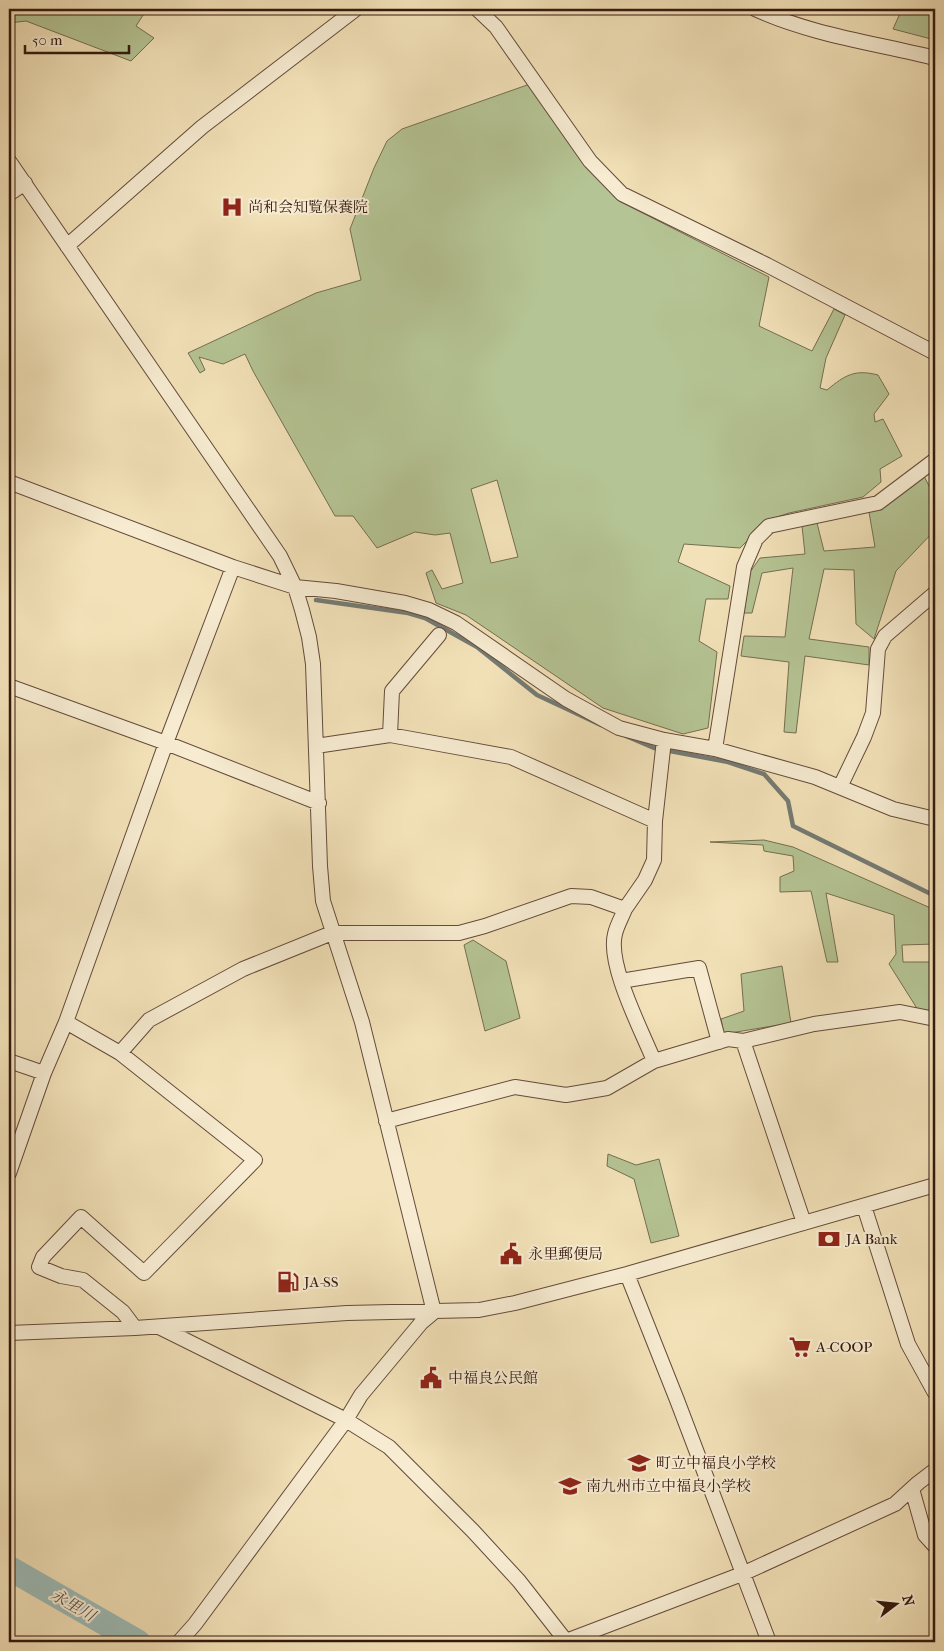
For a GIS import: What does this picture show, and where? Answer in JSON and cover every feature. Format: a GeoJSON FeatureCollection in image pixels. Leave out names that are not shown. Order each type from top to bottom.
{"type":"FeatureCollection","features":[{"type":"Feature","properties":{"kind":"street"},"geometry":{"type":"LineString","coordinates":[[67,246],[202,127],[356,9]]}},
{"type":"Feature","properties":{"kind":"street"},"geometry":{"type":"LineString","coordinates":[[477,9],[496,27],[590,161],[622,194],[767,265],[935,353]]}},
{"type":"Feature","properties":{"kind":"street"},"geometry":{"type":"LineString","coordinates":[[755,9],[781,20],[819,32],[935,58]]}},
{"type":"Feature","properties":{"kind":"street"},"geometry":{"type":"LineString","coordinates":[[9,161],[275,549],[295,587],[309,637],[313,664],[322,892],[332,933],[362,1022],[434,1312]]}},
{"type":"Feature","properties":{"kind":"street"},"geometry":{"type":"LineString","coordinates":[[9,194],[25,183]]}},
{"type":"Feature","properties":{"kind":"street"},"geometry":{"type":"LineString","coordinates":[[715,749],[744,567],[756,539],[769,526],[878,503],[935,460]]}},
{"type":"Feature","properties":{"kind":"street"},"geometry":{"type":"LineString","coordinates":[[9,482],[233,567],[295,587],[336,591],[405,603],[429,610],[456,623],[566,699],[619,728],[662,748],[715,749],[814,777],[893,809],[935,819]]}},
{"type":"Feature","properties":{"kind":"street"},"geometry":{"type":"LineString","coordinates":[[9,1172],[44,1073],[66,1022],[166,743],[233,567]]}},
{"type":"Feature","properties":{"kind":"street"},"geometry":{"type":"LineString","coordinates":[[840,787],[864,738],[873,713],[878,649],[885,636],[935,593]]}},
{"type":"Feature","properties":{"kind":"street"},"geometry":{"type":"LineString","coordinates":[[390,735],[392,691],[439,635]]}},
{"type":"Feature","properties":{"kind":"street"},"geometry":{"type":"LineString","coordinates":[[9,686],[166,743],[319,803]]}},
{"type":"Feature","properties":{"kind":"street"},"geometry":{"type":"LineString","coordinates":[[316,746],[390,735],[511,757],[655,821]]}},
{"type":"Feature","properties":{"kind":"street"},"geometry":{"type":"LineString","coordinates":[[654,1061],[621,981],[614,950],[615,934],[625,909],[645,880],[654,860],[655,821],[662,748]]}},
{"type":"Feature","properties":{"kind":"street"},"geometry":{"type":"LineString","coordinates":[[120,1053],[150,1020],[243,969],[332,933],[459,933],[571,896],[591,897],[625,909]]}},
{"type":"Feature","properties":{"kind":"street"},"geometry":{"type":"LineString","coordinates":[[621,981],[699,968],[719,1042]]}},
{"type":"Feature","properties":{"kind":"street"},"geometry":{"type":"LineString","coordinates":[[386,1121],[515,1086],[566,1095],[607,1088],[654,1061],[728,1039],[743,1041],[814,1024],[900,1012],[935,1019]]}},
{"type":"Feature","properties":{"kind":"street"},"geometry":{"type":"LineString","coordinates":[[66,1022],[120,1053],[254,1160],[144,1273],[81,1217],[43,1257],[39,1268],[61,1276],[83,1280],[123,1312],[135,1328]]}},
{"type":"Feature","properties":{"kind":"street"},"geometry":{"type":"LineString","coordinates":[[743,1041],[804,1223]]}},
{"type":"Feature","properties":{"kind":"street"},"geometry":{"type":"LineString","coordinates":[[9,1061],[44,1073]]}},
{"type":"Feature","properties":{"kind":"street"},"geometry":{"type":"LineString","coordinates":[[9,1333],[159,1327],[346,1314],[479,1310],[515,1303],[627,1274],[935,1185]]}},
{"type":"Feature","properties":{"kind":"street"},"geometry":{"type":"LineString","coordinates":[[864,1206],[908,1344],[935,1393]]}},
{"type":"Feature","properties":{"kind":"street"},"geometry":{"type":"LineString","coordinates":[[627,1274],[684,1417],[769,1642]]}},
{"type":"Feature","properties":{"kind":"street"},"geometry":{"type":"LineString","coordinates":[[179,1642],[346,1420],[361,1396],[421,1323],[434,1312]]}},
{"type":"Feature","properties":{"kind":"street"},"geometry":{"type":"LineString","coordinates":[[159,1327],[346,1420],[389,1447],[474,1531],[519,1581],[566,1642],[742,1574],[895,1504],[935,1470]]}},
{"type":"Feature","properties":{"kind":"street"},"geometry":{"type":"LineString","coordinates":[[912,1489],[925,1535],[935,1546]]}},
{"type":"Feature","properties":{"kind":"green space"},"geometry":{"type":"Polygon","coordinates":[[[9,9],[147,9],[136,26],[154,38],[131,61],[26,21],[9,23],[9,9]]]}},
{"type":"Feature","properties":{"kind":"green space"},"geometry":{"type":"Polygon","coordinates":[[[902,9],[935,9],[935,40],[893,29],[902,9]]]}},
{"type":"Feature","properties":{"kind":"green space"},"geometry":{"type":"Polygon","coordinates":[[[530,84],[603,184],[619,201],[769,277],[759,326],[812,351],[834,309],[845,315],[826,358],[820,388],[827,390],[845,377],[857,373],[870,373],[878,375],[889,394],[874,414],[875,422],[883,419],[902,456],[880,469],[881,482],[863,497],[789,513],[768,520],[740,548],[684,544],[678,562],[730,586],[728,599],[706,599],[699,641],[717,652],[708,728],[683,734],[603,708],[466,615],[436,603],[426,573],[432,570],[442,589],[463,583],[450,533],[435,535],[415,532],[377,548],[353,516],[335,516],[245,354],[223,364],[199,357],[205,370],[200,373],[188,353],[316,293],[361,280],[350,229],[374,168],[387,141],[402,129],[530,84]],[[497,480],[471,489],[491,563],[518,557],[497,480]]]}},
{"type":"Feature","properties":{"kind":"green space"},"geometry":{"type":"Polygon","coordinates":[[[923,474],[931,490],[935,490],[935,530],[896,571],[874,639],[856,624],[854,570],[824,569],[809,639],[869,647],[869,665],[805,656],[796,733],[784,732],[789,662],[741,656],[744,636],[785,637],[793,568],[762,573],[752,613],[744,613],[750,572],[760,558],[805,554],[802,526],[817,523],[824,551],[875,547],[869,512],[923,474]]]}},
{"type":"Feature","properties":{"kind":"green space"},"geometry":{"type":"Polygon","coordinates":[[[764,840],[793,847],[935,910],[935,944],[902,945],[903,962],[935,962],[935,1011],[918,1010],[889,964],[896,954],[894,915],[826,893],[838,962],[827,962],[811,891],[780,892],[780,877],[794,871],[793,856],[764,851],[763,845],[710,842],[764,840]]]}},
{"type":"Feature","properties":{"kind":"green space"},"geometry":{"type":"Polygon","coordinates":[[[473,940],[506,961],[520,1018],[485,1031],[464,945],[473,940]]]}},
{"type":"Feature","properties":{"kind":"green space"},"geometry":{"type":"Polygon","coordinates":[[[782,966],[791,1023],[724,1034],[721,1019],[744,1011],[741,974],[782,966]]]}},
{"type":"Feature","properties":{"kind":"green space"},"geometry":{"type":"Polygon","coordinates":[[[608,1154],[636,1165],[659,1159],[679,1236],[651,1243],[634,1179],[607,1166],[608,1154]]]}},
{"type":"Feature","properties":{"kind":"waterway"},"geometry":{"type":"LineString","coordinates":[[316,600],[408,613],[425,618],[477,647],[537,695],[601,725]]}},
{"type":"Feature","properties":{"kind":"waterway"},"geometry":{"type":"LineString","coordinates":[[626,736],[654,748],[728,762],[764,774],[788,801],[793,826],[935,896]]}},
{"type":"Feature","properties":{"kind":"waterway","name":"永里川"},"geometry":{"type":"LineString","coordinates":[[9,1568],[138,1642]]}},
{"type":"Feature","properties":{"kind":"place","name":"尚和会知覧保養院"},"geometry":{"type":"Point","coordinates":[232,207]}},
{"type":"Feature","properties":{"kind":"place","name":"JA Bank"},"geometry":{"type":"Point","coordinates":[829,1239]}},
{"type":"Feature","properties":{"kind":"place","name":"永里郵便局"},"geometry":{"type":"Point","coordinates":[511,1254]}},
{"type":"Feature","properties":{"kind":"place","name":"JA-SS"},"geometry":{"type":"Point","coordinates":[288,1282]}},
{"type":"Feature","properties":{"kind":"place","name":"A-COOP"},"geometry":{"type":"Point","coordinates":[800,1347]}},
{"type":"Feature","properties":{"kind":"place","name":"中福良公民館"},"geometry":{"type":"Point","coordinates":[431,1378]}},
{"type":"Feature","properties":{"kind":"place","name":"町立中福良小学校"},"geometry":{"type":"Point","coordinates":[639,1463]}},
{"type":"Feature","properties":{"kind":"place","name":"南九州市立中福良小学校"},"geometry":{"type":"Point","coordinates":[570,1486]}}]}
